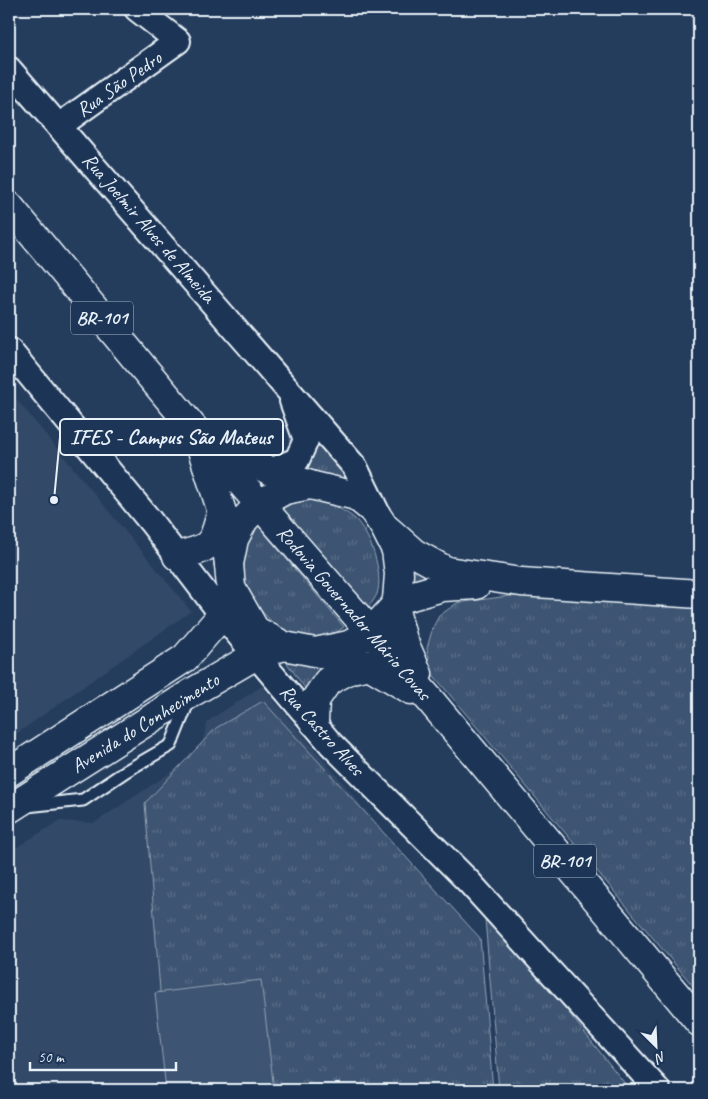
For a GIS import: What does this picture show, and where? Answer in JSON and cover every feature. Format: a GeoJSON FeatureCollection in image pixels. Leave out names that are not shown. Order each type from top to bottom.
{"type":"FeatureCollection","features":[{"type":"Feature","properties":{"kind":"main road","name":"Rodovia Governador Mário Covas"},"geometry":{"type":"LineString","coordinates":[[9,206],[195,430],[430,700],[699,1022]]}},
{"type":"Feature","properties":{"kind":"main road"},"geometry":{"type":"LineString","coordinates":[[195,430],[270,471],[310,485],[356,496],[373,510],[396,550],[399,574],[396,604],[403,640],[430,700]]}},
{"type":"Feature","properties":{"kind":"main road"},"geometry":{"type":"LineString","coordinates":[[195,430],[222,512],[230,576],[255,630],[284,646],[369,665],[430,700]]}},
{"type":"Feature","properties":{"kind":"main road"},"geometry":{"type":"LineString","coordinates":[[259,504],[285,490],[310,485]]}},
{"type":"Feature","properties":{"kind":"main road","name":"Avenida do Conhecimento"},"geometry":{"type":"LineString","coordinates":[[9,772],[185,658],[222,615],[230,576],[234,539],[244,520],[259,504]]}},
{"type":"Feature","properties":{"kind":"main road"},"geometry":{"type":"LineString","coordinates":[[177,556],[203,550],[216,536],[222,512]]}},
{"type":"Feature","properties":{"kind":"main road"},"geometry":{"type":"LineString","coordinates":[[385,528],[414,553],[447,571],[522,582],[699,594]]}},
{"type":"Feature","properties":{"kind":"main road"},"geometry":{"type":"LineString","coordinates":[[316,652],[349,645],[371,632],[396,604],[442,588],[522,582]]}},
{"type":"Feature","properties":{"kind":"main road","name":"Avenida do Conhecimento"},"geometry":{"type":"LineString","coordinates":[[10,808],[193,692],[256,655],[284,646]]}},
{"type":"Feature","properties":{"kind":"main road"},"geometry":{"type":"LineString","coordinates":[[314,722],[315,700],[328,681],[351,669],[369,665]]}},
{"type":"Feature","properties":{"kind":"street","name":"Rua São Pedro"},"geometry":{"type":"LineString","coordinates":[[59,126],[178,41],[137,9]]}},
{"type":"Feature","properties":{"kind":"street","name":"Rua Joelmir Alves de Almeida"},"geometry":{"type":"LineString","coordinates":[[9,69],[288,388],[354,467],[385,528]]}},
{"type":"Feature","properties":{"kind":"street","name":"Rua Castro Alves"},"geometry":{"type":"LineString","coordinates":[[9,350],[177,556],[222,615],[332,744],[469,882],[658,1090]]}},
{"type":"Feature","properties":{"kind":"street","name":"Rua Joelmir Alves de Almeida"},"geometry":{"type":"LineString","coordinates":[[270,471],[297,460],[306,440],[288,388]]}},
{"type":"Feature","properties":{"kind":"shaded area"},"geometry":{"type":"Polygon","coordinates":[[[9,390],[191,611],[9,739],[9,390]]]}},
{"type":"Feature","properties":{"kind":"shaded area"},"geometry":{"type":"Polygon","coordinates":[[[262,686],[463,928],[481,1090],[9,1090],[9,852],[59,821],[94,823],[199,754],[208,721],[262,686]]]}},
{"type":"Feature","properties":{"kind":"green space"},"geometry":{"type":"Polygon","coordinates":[[[691,9],[699,9],[699,68],[691,9]]]}},
{"type":"Feature","properties":{"kind":"green space"},"geometry":{"type":"Polygon","coordinates":[[[318,439],[358,487],[296,470],[312,458],[318,439]]]}},
{"type":"Feature","properties":{"kind":"green space"},"geometry":{"type":"Polygon","coordinates":[[[305,495],[342,510],[360,524],[365,533],[374,553],[379,575],[377,594],[366,610],[276,505],[305,495]]]}},
{"type":"Feature","properties":{"kind":"green space"},"geometry":{"type":"Polygon","coordinates":[[[255,522],[344,627],[330,637],[303,638],[274,624],[253,602],[243,574],[242,544],[255,522]]]}},
{"type":"Feature","properties":{"kind":"green space"},"geometry":{"type":"Polygon","coordinates":[[[405,559],[433,577],[405,592],[405,559]]]}},
{"type":"Feature","properties":{"kind":"green space"},"geometry":{"type":"Polygon","coordinates":[[[509,596],[699,605],[699,993],[430,671],[427,648],[433,627],[439,616],[457,603],[509,596]]]}},
{"type":"Feature","properties":{"kind":"green space"},"geometry":{"type":"Polygon","coordinates":[[[281,655],[329,667],[310,695],[281,655]]]}},
{"type":"Feature","properties":{"kind":"green space"},"geometry":{"type":"Polygon","coordinates":[[[263,701],[480,938],[493,1090],[168,1090],[145,803],[216,728],[263,701]]]}},
{"type":"Feature","properties":{"kind":"green space"},"geometry":{"type":"Polygon","coordinates":[[[484,906],[630,1090],[499,1090],[484,906]]]}},
{"type":"Feature","properties":{"kind":"green space"},"geometry":{"type":"Polygon","coordinates":[[[261,980],[274,1090],[166,1090],[155,993],[261,980]]]}},
{"type":"Feature","properties":{"kind":"place","name":"IFES - Campus São Mateus"},"geometry":{"type":"Point","coordinates":[54,500]}}]}
